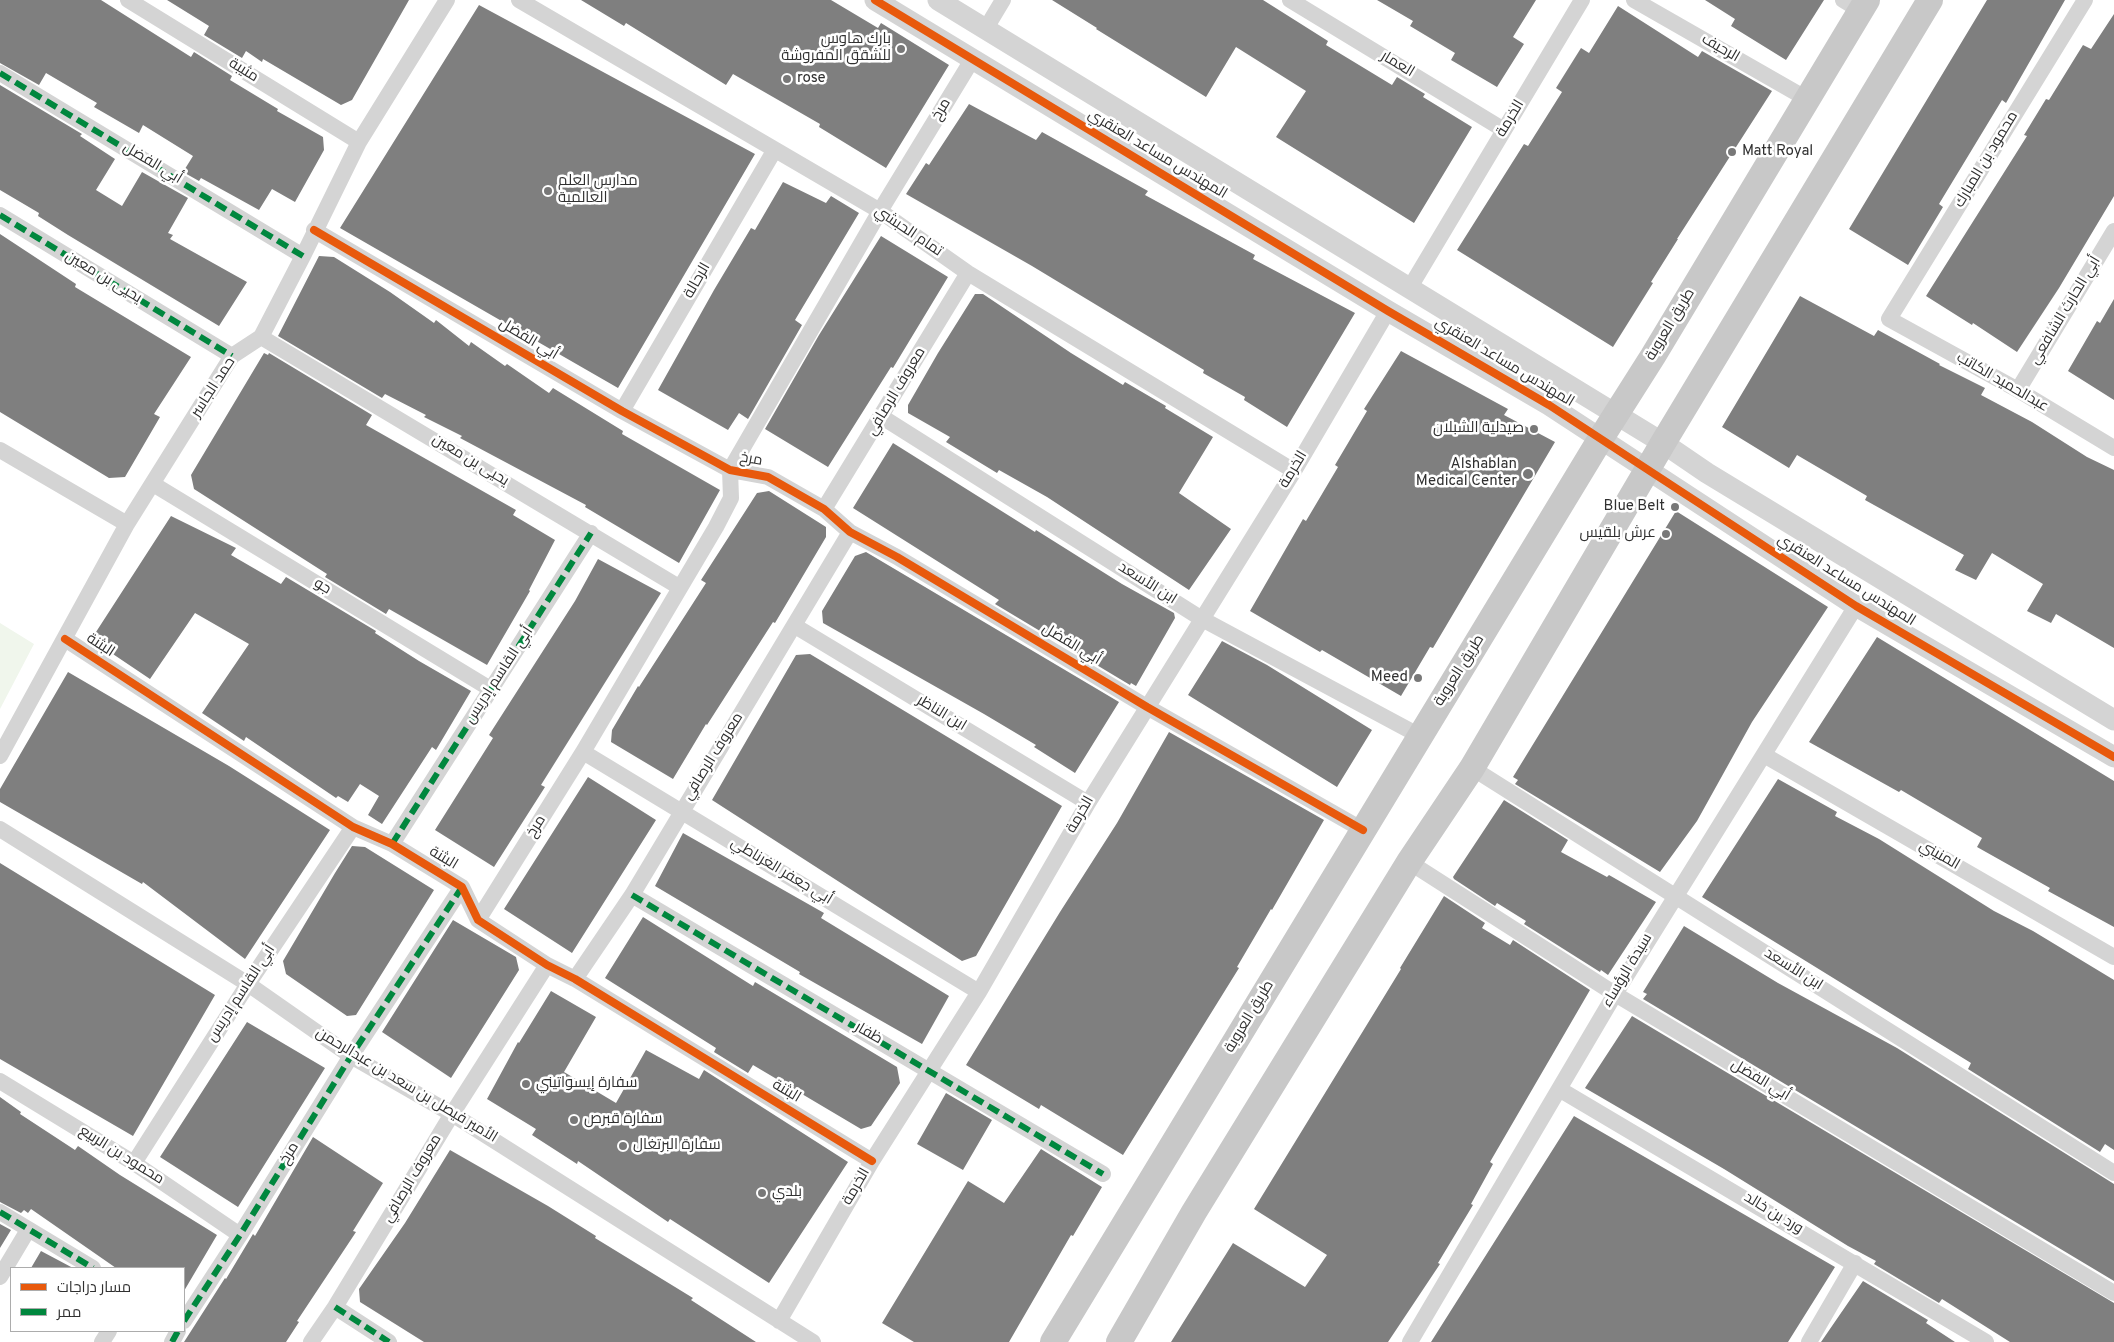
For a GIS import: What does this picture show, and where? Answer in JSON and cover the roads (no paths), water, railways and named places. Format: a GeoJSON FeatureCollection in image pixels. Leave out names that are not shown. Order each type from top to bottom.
{"type":"FeatureCollection","features":[{"type":"Feature","properties":{"kind":"main road"},"geometry":{"type":"LineString","coordinates":[[1119,1342],[1194,1212],[1409,862],[1472,768],[1663,443],[1930,0]]}},
{"type":"Feature","properties":{"kind":"main road","name":"طريق العروبة"},"geometry":{"type":"LineString","coordinates":[[1053,1342],[1615,415],[1654,356],[1807,99],[1857,4]]}},
{"type":"Feature","properties":{"kind":"street","name":"مثيبة"},"geometry":{"type":"LineString","coordinates":[[128,0],[358,142]]}},
{"type":"Feature","properties":{"kind":"street","name":"حمد الجاسر"},"geometry":{"type":"LineString","coordinates":[[0,756],[127,524],[232,356],[261,337],[303,256],[358,142],[447,0]]}},
{"type":"Feature","properties":{"kind":"street","name":"تمام الحبشي"},"geometry":{"type":"LineString","coordinates":[[519,0],[880,212],[968,273],[1294,471]]}},
{"type":"Feature","properties":{"kind":"street","name":"المهندس مساعد العنقري"},"geometry":{"type":"LineString","coordinates":[[938,0],[1663,443],[1707,473],[2114,720]]}},
{"type":"Feature","properties":{"kind":"street"},"geometry":{"type":"LineString","coordinates":[[985,30],[1003,0]]}},
{"type":"Feature","properties":{"kind":"street","name":"العمار"},"geometry":{"type":"LineString","coordinates":[[1290,0],[1504,130]]}},
{"type":"Feature","properties":{"kind":"street","name":"الخرمة"},"geometry":{"type":"LineString","coordinates":[[1409,289],[1582,0]]}},
{"type":"Feature","properties":{"kind":"street","name":"الرحيف"},"geometry":{"type":"LineString","coordinates":[[1634,0],[1807,99]]}},
{"type":"Feature","properties":{"kind":"street","name":"محمود بن المبارك"},"geometry":{"type":"LineString","coordinates":[[1889,319],[2085,0]]}},
{"type":"Feature","properties":{"kind":"street","name":"المهندس مساعد العنقري"},"geometry":{"type":"LineString","coordinates":[[886,3],[972,60],[1601,438],[1856,606],[2114,756]]}},
{"type":"Feature","properties":{"kind":"street","name":"مرخ"},"geometry":{"type":"LineString","coordinates":[[478,920],[583,752],[716,527],[731,498],[730,470],[880,212],[972,60]]}},
{"type":"Feature","properties":{"kind":"street","name":"أبي الفضل"},"geometry":{"type":"LineString","coordinates":[[0,73],[303,256]]}},
{"type":"Feature","properties":{"kind":"street","name":"الرحالة"},"geometry":{"type":"LineString","coordinates":[[622,411],[774,151]]}},
{"type":"Feature","properties":{"kind":"street","name":"يحيى بن معين"},"geometry":{"type":"LineString","coordinates":[[0,215],[232,356]]}},
{"type":"Feature","properties":{"kind":"street","name":"أبي الفضل"},"geometry":{"type":"LineString","coordinates":[[314,230],[622,411],[730,470]]}},
{"type":"Feature","properties":{"kind":"street","name":"أبي الحارث الشافعي"},"geometry":{"type":"LineString","coordinates":[[2018,390],[2114,231]]}},
{"type":"Feature","properties":{"kind":"street","name":"معروف الرصافي"},"geometry":{"type":"LineString","coordinates":[[824,509],[882,417],[968,273]]}},
{"type":"Feature","properties":{"kind":"street","name":"الخرمة"},"geometry":{"type":"LineString","coordinates":[[778,1321],[872,1161],[979,992],[1088,803],[1294,471],[1388,311]]}},
{"type":"Feature","properties":{"kind":"street","name":"عبدالحميد الكاتب"},"geometry":{"type":"LineString","coordinates":[[1889,319],[2018,390],[2114,448]]}},
{"type":"Feature","properties":{"kind":"street","name":"يحيى بن معين"},"geometry":{"type":"LineString","coordinates":[[261,337],[679,587]]}},
{"type":"Feature","properties":{"kind":"street","name":"ابن الأسعد"},"geometry":{"type":"LineString","coordinates":[[882,417],[1202,619],[1420,736]]}},
{"type":"Feature","properties":{"kind":"street"},"geometry":{"type":"LineString","coordinates":[[0,450],[127,524]]}},
{"type":"Feature","properties":{"kind":"street","name":"مرخ"},"geometry":{"type":"LineString","coordinates":[[730,470],[768,477]]}},
{"type":"Feature","properties":{"kind":"street","name":"أبي الفضل"},"geometry":{"type":"LineString","coordinates":[[768,477],[824,509],[850,532],[897,557],[1147,707],[1363,830]]}},
{"type":"Feature","properties":{"kind":"street","name":"جو"},"geometry":{"type":"LineString","coordinates":[[153,484],[492,690]]}},
{"type":"Feature","properties":{"kind":"street","name":"معروف الرصافي"},"geometry":{"type":"LineString","coordinates":[[575,979],[632,895],[680,812],[795,626],[850,532]]}},
{"type":"Feature","properties":{"kind":"street","name":"أبي القاسم إدريس"},"geometry":{"type":"LineString","coordinates":[[392,844],[591,533]]}},
{"type":"Feature","properties":{"kind":"street","name":"سيدة الرؤساء"},"geometry":{"type":"LineString","coordinates":[[1410,1342],[1614,994],[1856,606]]}},
{"type":"Feature","properties":{"kind":"street","name":"ابن الناظر"},"geometry":{"type":"LineString","coordinates":[[795,626],[1088,803]]}},
{"type":"Feature","properties":{"kind":"street","name":"البثنة"},"geometry":{"type":"LineString","coordinates":[[64,639],[353,827],[392,844],[462,887],[478,920],[547,965],[575,979],[872,1161]]}},
{"type":"Feature","properties":{"kind":"street","name":"أبي جعفر الغرناطي"},"geometry":{"type":"LineString","coordinates":[[583,752],[979,992]]}},
{"type":"Feature","properties":{"kind":"street","name":"المنيني"},"geometry":{"type":"LineString","coordinates":[[1764,755],[2114,956]]}},
{"type":"Feature","properties":{"kind":"street","name":"ابن الأسعد"},"geometry":{"type":"LineString","coordinates":[[1472,768],[2114,1172]]}},
{"type":"Feature","properties":{"kind":"street","name":"أبي القاسم إدريس"},"geometry":{"type":"LineString","coordinates":[[134,1163],[248,984],[353,827]]}},
{"type":"Feature","properties":{"kind":"street","name":"الأمير فيصل بن سعد بن عبدالرحمن"},"geometry":{"type":"LineString","coordinates":[[0,829],[248,984],[351,1056],[452,1114],[813,1342]]}},
{"type":"Feature","properties":{"kind":"street","name":"أبي الفضل"},"geometry":{"type":"LineString","coordinates":[[1409,862],[1614,994],[2114,1293]]}},
{"type":"Feature","properties":{"kind":"street","name":"مرخ"},"geometry":{"type":"LineString","coordinates":[[185,1319],[240,1235],[351,1056],[462,887]]}},
{"type":"Feature","properties":{"kind":"street","name":"ظفار"},"geometry":{"type":"LineString","coordinates":[[632,895],[1103,1174]]}},
{"type":"Feature","properties":{"kind":"street","name":"معروف الرصافي"},"geometry":{"type":"LineString","coordinates":[[311,1342],[335,1307],[452,1114],[547,965]]}},
{"type":"Feature","properties":{"kind":"street","name":"محمود بن الربيع"},"geometry":{"type":"LineString","coordinates":[[0,1081],[134,1163],[240,1235]]}},
{"type":"Feature","properties":{"kind":"street","name":"ورد بن خالد"},"geometry":{"type":"LineString","coordinates":[[1560,1089],[1986,1342]]}},
{"type":"Feature","properties":{"kind":"street"},"geometry":{"type":"LineString","coordinates":[[0,1212],[91,1267]]}},
{"type":"Feature","properties":{"kind":"street"},"geometry":{"type":"LineString","coordinates":[[0,1277],[28,1230]]}},
{"type":"Feature","properties":{"kind":"street"},"geometry":{"type":"LineString","coordinates":[[1809,1342],[1855,1263]]}},
{"type":"Feature","properties":{"kind":"street"},"geometry":{"type":"LineString","coordinates":[[335,1307],[389,1342]]}},
{"type":"Feature","properties":{"kind":"place","name":"بارك هاوس للشقق المفروشة"},"geometry":{"type":"Point","coordinates":[901,49]}},
{"type":"Feature","properties":{"kind":"place","name":"rose"},"geometry":{"type":"Point","coordinates":[787,79]}},
{"type":"Feature","properties":{"kind":"place","name":"Matt Royal"},"geometry":{"type":"Point","coordinates":[1732,152]}},
{"type":"Feature","properties":{"kind":"place","name":"مدارس العلم العالمية"},"geometry":{"type":"Point","coordinates":[548,191]}},
{"type":"Feature","properties":{"kind":"place","name":"صيدلية الشبلان"},"geometry":{"type":"Point","coordinates":[1534,429]}},
{"type":"Feature","properties":{"kind":"place","name":"Alshablan Medical Center"},"geometry":{"type":"Point","coordinates":[1528,474]}},
{"type":"Feature","properties":{"kind":"place","name":"Blue Belt"},"geometry":{"type":"Point","coordinates":[1675,507]}},
{"type":"Feature","properties":{"kind":"place","name":"عرش بلقيس"},"geometry":{"type":"Point","coordinates":[1666,534]}},
{"type":"Feature","properties":{"kind":"place","name":"Meed"},"geometry":{"type":"Point","coordinates":[1418,678]}},
{"type":"Feature","properties":{"kind":"place","name":"سفارة إيسواتيني"},"geometry":{"type":"Point","coordinates":[526,1084]}},
{"type":"Feature","properties":{"kind":"place","name":"سفارة قبرص"},"geometry":{"type":"Point","coordinates":[574,1120]}},
{"type":"Feature","properties":{"kind":"place","name":"سفارة البرتغال"},"geometry":{"type":"Point","coordinates":[623,1146]}},
{"type":"Feature","properties":{"kind":"place","name":"بلدي"},"geometry":{"type":"Point","coordinates":[762,1193]}}]}
